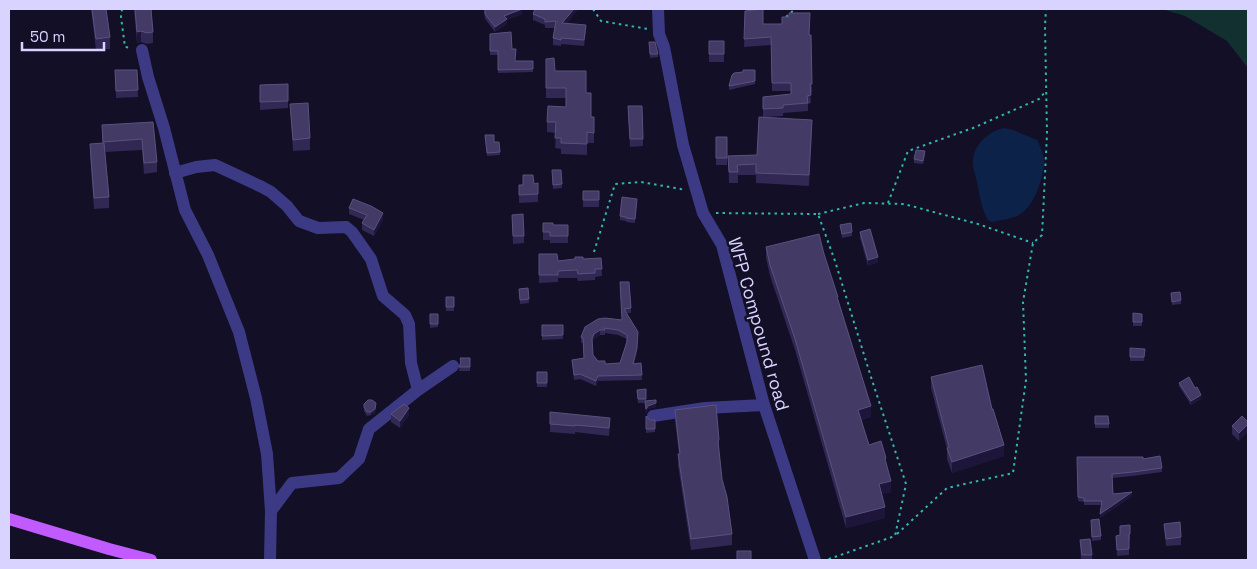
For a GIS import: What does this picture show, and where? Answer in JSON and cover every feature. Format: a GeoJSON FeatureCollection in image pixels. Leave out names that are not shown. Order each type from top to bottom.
{"type":"FeatureCollection","features":[{"type":"Feature","properties":{"kind":"main road"},"geometry":{"type":"LineString","coordinates":[[9,519],[151,560]]}},
{"type":"Feature","properties":{"kind":"street","name":"WFP Compound road"},"geometry":{"type":"LineString","coordinates":[[658,9],[659,34],[664,48],[683,145],[703,213],[722,245],[764,406],[815,560]]}},
{"type":"Feature","properties":{"kind":"street"},"geometry":{"type":"LineString","coordinates":[[142,50],[185,210],[208,255],[239,332],[256,398],[267,454],[271,511],[270,560]]}},
{"type":"Feature","properties":{"kind":"street"},"geometry":{"type":"LineString","coordinates":[[175,173],[196,167],[215,165],[271,192],[287,206],[298,221],[318,228],[346,228],[352,232],[370,259],[383,296],[405,315],[409,324],[411,363],[418,390]]}},
{"type":"Feature","properties":{"kind":"street"},"geometry":{"type":"LineString","coordinates":[[271,511],[292,483],[338,478],[359,459],[369,429],[418,390],[453,366]]}},
{"type":"Feature","properties":{"kind":"street"},"geometry":{"type":"LineString","coordinates":[[653,416],[705,408],[764,406]]}},
{"type":"Feature","properties":{"kind":"path"},"geometry":{"type":"LineString","coordinates":[[122,9],[121,17],[126,46],[142,50]]}},
{"type":"Feature","properties":{"kind":"path"},"geometry":{"type":"LineString","coordinates":[[593,9],[601,20],[645,27],[659,34]]}},
{"type":"Feature","properties":{"kind":"path"},"geometry":{"type":"LineString","coordinates":[[785,18],[795,9]]}},
{"type":"Feature","properties":{"kind":"path"},"geometry":{"type":"LineString","coordinates":[[825,560],[895,536],[947,488],[1013,473],[1026,380],[1023,302],[1033,243],[1042,235],[1048,134],[1046,9]]}},
{"type":"Feature","properties":{"kind":"path"},"geometry":{"type":"LineString","coordinates":[[888,203],[908,151],[973,128],[1039,99],[1047,90]]}},
{"type":"Feature","properties":{"kind":"path"},"geometry":{"type":"LineString","coordinates":[[594,252],[615,184],[641,182],[681,190],[686,195]]}},
{"type":"Feature","properties":{"kind":"path"},"geometry":{"type":"LineString","coordinates":[[703,213],[818,214],[864,202],[904,204],[978,224],[1033,243]]}},
{"type":"Feature","properties":{"kind":"path"},"geometry":{"type":"LineString","coordinates":[[818,214],[835,261],[906,484],[895,536]]}},
{"type":"Feature","properties":{"kind":"green space"},"geometry":{"type":"Polygon","coordinates":[[[1162,9],[1248,9],[1248,68],[1227,41],[1185,16],[1162,9]]]}},
{"type":"Feature","properties":{"kind":"water"},"geometry":{"type":"Polygon","coordinates":[[[1005,128],[1037,140],[1044,159],[1043,174],[1034,198],[1024,211],[1013,218],[992,222],[988,220],[982,206],[973,168],[973,157],[978,145],[988,135],[1005,128]]]}},
{"type":"Feature","properties":{"kind":"building"},"geometry":{"type":"Polygon","coordinates":[[[92,9],[106,9],[110,37],[96,39],[92,9]]]}},
{"type":"Feature","properties":{"kind":"building"},"geometry":{"type":"Polygon","coordinates":[[[135,9],[151,9],[153,32],[137,32],[135,9]]]}},
{"type":"Feature","properties":{"kind":"building"},"geometry":{"type":"Polygon","coordinates":[[[485,9],[522,9],[504,16],[507,19],[495,27],[485,14],[485,9]]]}},
{"type":"Feature","properties":{"kind":"building"},"geometry":{"type":"Polygon","coordinates":[[[535,9],[574,9],[562,23],[586,25],[584,40],[553,38],[556,21],[545,22],[545,19],[533,14],[535,9]]]}},
{"type":"Feature","properties":{"kind":"building"},"geometry":{"type":"Polygon","coordinates":[[[763,9],[763,24],[782,24],[782,17],[789,17],[789,13],[810,13],[809,35],[811,35],[812,84],[810,84],[811,95],[807,96],[808,103],[783,105],[783,108],[763,109],[763,97],[791,94],[791,83],[772,83],[771,37],[744,39],[745,11],[763,9]]]}},
{"type":"Feature","properties":{"kind":"building"},"geometry":{"type":"Polygon","coordinates":[[[511,32],[512,49],[516,49],[515,61],[533,61],[533,69],[498,70],[498,51],[490,51],[490,34],[511,32]]]}},
{"type":"Feature","properties":{"kind":"building"},"geometry":{"type":"Polygon","coordinates":[[[709,41],[724,41],[724,54],[709,54],[709,41]]]}},
{"type":"Feature","properties":{"kind":"building"},"geometry":{"type":"Polygon","coordinates":[[[649,42],[655,42],[658,54],[650,54],[649,42]]]}},
{"type":"Feature","properties":{"kind":"building"},"geometry":{"type":"Polygon","coordinates":[[[554,58],[555,71],[586,71],[586,93],[591,93],[591,117],[594,117],[594,133],[587,132],[587,144],[561,143],[561,138],[555,138],[556,122],[547,122],[548,106],[566,107],[566,88],[546,88],[546,59],[554,58]]]}},
{"type":"Feature","properties":{"kind":"building"},"geometry":{"type":"Polygon","coordinates":[[[115,70],[137,70],[138,90],[116,91],[115,70]]]}},
{"type":"Feature","properties":{"kind":"building"},"geometry":{"type":"Polygon","coordinates":[[[743,70],[755,70],[755,81],[729,86],[732,75],[743,72],[743,70]]]}},
{"type":"Feature","properties":{"kind":"building"},"geometry":{"type":"Polygon","coordinates":[[[288,84],[288,101],[260,102],[260,85],[288,84]]]}},
{"type":"Feature","properties":{"kind":"building"},"geometry":{"type":"Polygon","coordinates":[[[308,103],[310,138],[293,140],[290,104],[308,103]]]}},
{"type":"Feature","properties":{"kind":"building"},"geometry":{"type":"Polygon","coordinates":[[[628,106],[642,106],[643,139],[630,139],[628,106]]]}},
{"type":"Feature","properties":{"kind":"building"},"geometry":{"type":"Polygon","coordinates":[[[759,117],[812,120],[809,175],[756,173],[756,164],[737,165],[738,172],[729,172],[728,156],[757,155],[759,117]]]}},
{"type":"Feature","properties":{"kind":"building"},"geometry":{"type":"Polygon","coordinates":[[[153,122],[157,162],[144,163],[142,139],[103,142],[102,125],[153,122]]]}},
{"type":"Feature","properties":{"kind":"building"},"geometry":{"type":"Polygon","coordinates":[[[485,135],[494,135],[494,142],[499,142],[500,152],[487,153],[485,135]]]}},
{"type":"Feature","properties":{"kind":"building"},"geometry":{"type":"Polygon","coordinates":[[[716,137],[727,137],[727,158],[716,158],[716,137]]]}},
{"type":"Feature","properties":{"kind":"building"},"geometry":{"type":"Polygon","coordinates":[[[104,143],[109,197],[94,198],[90,144],[104,143]]]}},
{"type":"Feature","properties":{"kind":"building"},"geometry":{"type":"Polygon","coordinates":[[[916,150],[925,151],[923,161],[914,159],[916,150]]]}},
{"type":"Feature","properties":{"kind":"building"},"geometry":{"type":"Polygon","coordinates":[[[552,170],[561,170],[562,184],[553,185],[552,170]]]}},
{"type":"Feature","properties":{"kind":"building"},"geometry":{"type":"Polygon","coordinates":[[[523,175],[533,175],[534,184],[538,183],[538,194],[519,195],[519,185],[523,185],[523,175]]]}},
{"type":"Feature","properties":{"kind":"building"},"geometry":{"type":"Polygon","coordinates":[[[583,191],[599,191],[599,200],[583,200],[583,191]]]}},
{"type":"Feature","properties":{"kind":"building"},"geometry":{"type":"Polygon","coordinates":[[[622,197],[637,199],[635,219],[620,216],[622,197]]]}},
{"type":"Feature","properties":{"kind":"building"},"geometry":{"type":"Polygon","coordinates":[[[353,199],[383,213],[374,230],[362,223],[367,215],[349,208],[353,199]]]}},
{"type":"Feature","properties":{"kind":"building"},"geometry":{"type":"Polygon","coordinates":[[[523,214],[524,236],[513,236],[512,215],[523,214]]]}},
{"type":"Feature","properties":{"kind":"building"},"geometry":{"type":"Polygon","coordinates":[[[543,223],[568,225],[568,236],[550,236],[550,232],[543,232],[543,223]]]}},
{"type":"Feature","properties":{"kind":"building"},"geometry":{"type":"Polygon","coordinates":[[[851,223],[852,232],[842,234],[840,225],[851,223]]]}},
{"type":"Feature","properties":{"kind":"building"},"geometry":{"type":"Polygon","coordinates":[[[870,229],[878,257],[868,260],[860,232],[870,229]]]}},
{"type":"Feature","properties":{"kind":"building"},"geometry":{"type":"Polygon","coordinates":[[[819,234],[871,406],[858,410],[869,445],[881,441],[891,481],[879,484],[885,507],[846,517],[795,339],[770,265],[766,247],[819,234]]]}},
{"type":"Feature","properties":{"kind":"building"},"geometry":{"type":"Polygon","coordinates":[[[539,254],[557,254],[558,261],[575,259],[575,257],[583,257],[583,259],[601,258],[602,269],[595,269],[595,273],[578,274],[577,270],[558,271],[558,275],[539,275],[539,254]]]}},
{"type":"Feature","properties":{"kind":"building"},"geometry":{"type":"Polygon","coordinates":[[[620,282],[629,282],[631,308],[624,309],[638,332],[633,364],[641,363],[642,375],[598,376],[596,381],[580,374],[574,375],[572,360],[584,358],[583,338],[581,337],[585,327],[598,319],[622,320],[620,282]],[[604,328],[605,330],[600,330],[594,334],[592,339],[593,355],[598,361],[605,361],[605,364],[620,363],[627,342],[627,335],[618,330],[604,328]]]}},
{"type":"Feature","properties":{"kind":"building"},"geometry":{"type":"Polygon","coordinates":[[[528,288],[529,299],[520,300],[519,289],[528,288]]]}},
{"type":"Feature","properties":{"kind":"building"},"geometry":{"type":"Polygon","coordinates":[[[1180,292],[1181,300],[1172,302],[1171,293],[1180,292]]]}},
{"type":"Feature","properties":{"kind":"building"},"geometry":{"type":"Polygon","coordinates":[[[446,297],[454,297],[454,307],[446,307],[446,297]]]}},
{"type":"Feature","properties":{"kind":"building"},"geometry":{"type":"Polygon","coordinates":[[[1133,313],[1142,314],[1142,322],[1133,322],[1133,313]]]}},
{"type":"Feature","properties":{"kind":"building"},"geometry":{"type":"Polygon","coordinates":[[[430,314],[438,314],[438,324],[430,324],[430,314]]]}},
{"type":"Feature","properties":{"kind":"building"},"geometry":{"type":"Polygon","coordinates":[[[542,325],[563,325],[563,335],[542,336],[542,325]]]}},
{"type":"Feature","properties":{"kind":"building"},"geometry":{"type":"Polygon","coordinates":[[[1130,348],[1145,349],[1144,357],[1130,357],[1130,348]]]}},
{"type":"Feature","properties":{"kind":"building"},"geometry":{"type":"Polygon","coordinates":[[[460,358],[470,358],[470,367],[459,367],[460,358]]]}},
{"type":"Feature","properties":{"kind":"building"},"geometry":{"type":"Polygon","coordinates":[[[982,365],[992,409],[1004,445],[952,462],[931,377],[982,365]]]}},
{"type":"Feature","properties":{"kind":"building"},"geometry":{"type":"Polygon","coordinates":[[[537,372],[547,372],[547,383],[537,383],[537,372]]]}},
{"type":"Feature","properties":{"kind":"building"},"geometry":{"type":"Polygon","coordinates":[[[1189,377],[1201,395],[1191,401],[1179,383],[1189,377]]]}},
{"type":"Feature","properties":{"kind":"building"},"geometry":{"type":"Polygon","coordinates":[[[646,389],[646,399],[638,399],[637,390],[646,389]]]}},
{"type":"Feature","properties":{"kind":"building"},"geometry":{"type":"Polygon","coordinates":[[[368,400],[376,403],[375,409],[371,412],[367,412],[364,407],[368,400]]]}},
{"type":"Feature","properties":{"kind":"building"},"geometry":{"type":"Polygon","coordinates":[[[656,400],[656,403],[648,406],[646,409],[645,401],[656,400]]]}},
{"type":"Feature","properties":{"kind":"building"},"geometry":{"type":"Polygon","coordinates":[[[404,404],[409,408],[400,421],[391,414],[404,404]]]}},
{"type":"Feature","properties":{"kind":"building"},"geometry":{"type":"Polygon","coordinates":[[[716,405],[722,479],[727,497],[732,534],[691,539],[678,454],[680,454],[675,410],[716,405]]]}},
{"type":"Feature","properties":{"kind":"building"},"geometry":{"type":"Polygon","coordinates":[[[550,412],[610,418],[609,428],[550,424],[550,412]]]}},
{"type":"Feature","properties":{"kind":"building"},"geometry":{"type":"Polygon","coordinates":[[[646,416],[650,420],[655,420],[655,429],[646,429],[646,416]]]}},
{"type":"Feature","properties":{"kind":"building"},"geometry":{"type":"Polygon","coordinates":[[[1095,416],[1108,416],[1109,424],[1095,424],[1095,416]]]}},
{"type":"Feature","properties":{"kind":"building"},"geometry":{"type":"Polygon","coordinates":[[[1242,416],[1248,424],[1239,433],[1232,426],[1242,416]]]}},
{"type":"Feature","properties":{"kind":"building"},"geometry":{"type":"Polygon","coordinates":[[[1160,456],[1162,468],[1112,474],[1113,494],[1132,492],[1100,514],[1102,501],[1084,501],[1084,498],[1078,497],[1077,457],[1143,457],[1143,459],[1160,456]]]}},
{"type":"Feature","properties":{"kind":"building"},"geometry":{"type":"Polygon","coordinates":[[[1099,519],[1101,536],[1092,537],[1091,520],[1099,519]]]}},
{"type":"Feature","properties":{"kind":"building"},"geometry":{"type":"Polygon","coordinates":[[[1180,522],[1181,537],[1166,539],[1164,524],[1180,522]]]}},
{"type":"Feature","properties":{"kind":"building"},"geometry":{"type":"Polygon","coordinates":[[[1130,525],[1129,549],[1117,550],[1116,536],[1120,535],[1120,526],[1130,525]]]}},
{"type":"Feature","properties":{"kind":"building"},"geometry":{"type":"Polygon","coordinates":[[[1090,539],[1092,555],[1082,555],[1080,540],[1090,539]]]}},
{"type":"Feature","properties":{"kind":"building"},"geometry":{"type":"Polygon","coordinates":[[[737,551],[751,551],[751,560],[737,560],[737,551]]]}}]}
